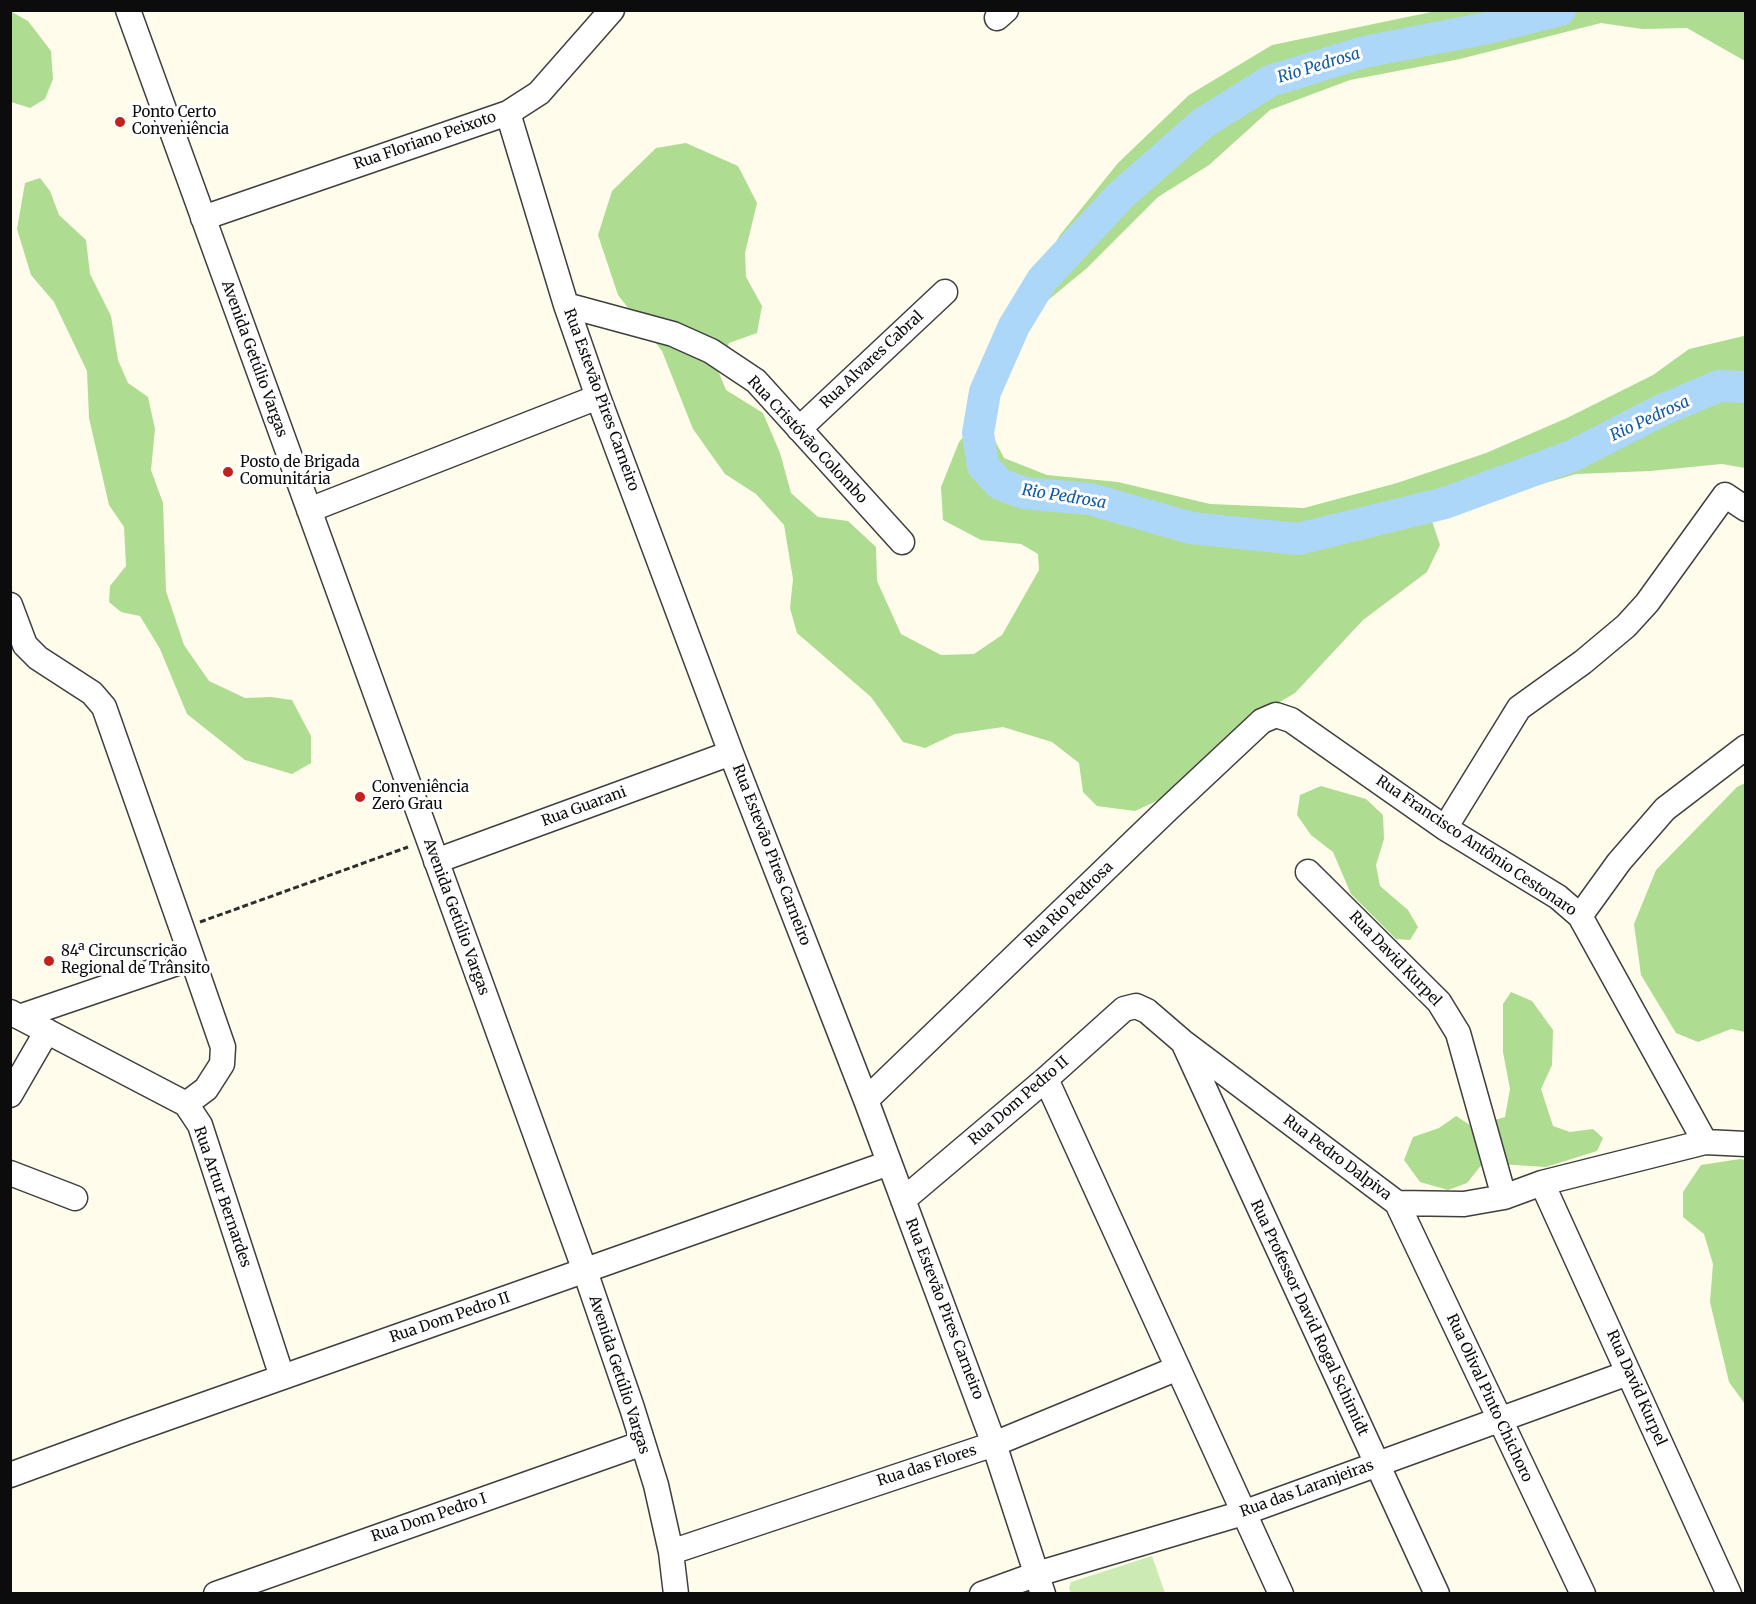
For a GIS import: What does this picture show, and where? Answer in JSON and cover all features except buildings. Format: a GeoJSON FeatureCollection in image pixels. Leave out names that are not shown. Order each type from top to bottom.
{"type":"FeatureCollection","features":[{"type":"Feature","properties":{"kind":"street","name":"Avenida Getúlio Vargas"},"geometry":{"type":"LineString","coordinates":[[128,10],[585,1271],[656,1485],[671,1552],[676,1593]]}},
{"type":"Feature","properties":{"kind":"street","name":"Rua Floriano Peixoto"},"geometry":{"type":"LineString","coordinates":[[203,218],[508,113],[539,93],[612,11]]}},
{"type":"Feature","properties":{"kind":"street","name":"Rua Estevão Pires Carneiro"},"geometry":{"type":"LineString","coordinates":[[508,113],[566,305],[598,397],[731,753],[890,1163],[994,1444],[1040,1584]]}},
{"type":"Feature","properties":{"kind":"street","name":"Rua Alvares Cabral"},"geometry":{"type":"LineString","coordinates":[[799,429],[945,291]]}},
{"type":"Feature","properties":{"kind":"street","name":"Rua Cristóvão Colombo"},"geometry":{"type":"LineString","coordinates":[[566,305],[674,334],[711,351],[756,381],[902,542]]}},
{"type":"Feature","properties":{"kind":"street"},"geometry":{"type":"LineString","coordinates":[[309,510],[598,397]]}},
{"type":"Feature","properties":{"kind":"street"},"geometry":{"type":"LineString","coordinates":[[1445,828],[1519,708],[1582,662],[1626,626],[1647,603],[1725,495],[1746,509]]}},
{"type":"Feature","properties":{"kind":"street"},"geometry":{"type":"LineString","coordinates":[[10,605],[26,645],[38,658],[92,693],[104,707],[223,1047],[222,1064],[206,1089],[186,1104],[15,1015]]}},
{"type":"Feature","properties":{"kind":"street","name":"Rua Francisco Antônio Cestonaro"},"geometry":{"type":"LineString","coordinates":[[1276,715],[1291,720],[1445,828],[1558,897],[1580,916],[1705,1142]]}},
{"type":"Feature","properties":{"kind":"street","name":"Rua Rio Pedrosa"},"geometry":{"type":"LineString","coordinates":[[866,1100],[1168,809],[1262,721],[1276,715]]}},
{"type":"Feature","properties":{"kind":"street"},"geometry":{"type":"LineString","coordinates":[[1580,916],[1619,862],[1665,809],[1746,747]]}},
{"type":"Feature","properties":{"kind":"street","name":"Rua Guarani"},"geometry":{"type":"LineString","coordinates":[[432,850],[731,753]]}},
{"type":"Feature","properties":{"kind":"street","name":"Rua David Kurpel"},"geometry":{"type":"LineString","coordinates":[[1308,872],[1444,1009],[1458,1033],[1504,1197]]}},
{"type":"Feature","properties":{"kind":"street"},"geometry":{"type":"LineString","coordinates":[[15,1015],[192,958]]}},
{"type":"Feature","properties":{"kind":"street","name":"Rua Dom Pedro II"},"geometry":{"type":"LineString","coordinates":[[903,1200],[1046,1079],[1124,1008],[1136,1006]]}},
{"type":"Feature","properties":{"kind":"street","name":"Rua Pedro Dalpiva"},"geometry":{"type":"LineString","coordinates":[[1136,1006],[1147,1011],[1184,1042],[1397,1203],[1464,1203],[1504,1197],[1542,1183],[1705,1142],[1746,1144]]}},
{"type":"Feature","properties":{"kind":"street"},"geometry":{"type":"LineString","coordinates":[[10,1095],[47,1031]]}},
{"type":"Feature","properties":{"kind":"street","name":"Rua Professor David Rogal Schimidt"},"geometry":{"type":"LineString","coordinates":[[1184,1042],[1437,1593]]}},
{"type":"Feature","properties":{"kind":"street"},"geometry":{"type":"LineString","coordinates":[[1046,1079],[1281,1593]]}},
{"type":"Feature","properties":{"kind":"street","name":"Rua Artur Bernardes"},"geometry":{"type":"LineString","coordinates":[[186,1104],[200,1125],[282,1377]]}},
{"type":"Feature","properties":{"kind":"street","name":"Rua Dom Pedro II"},"geometry":{"type":"LineString","coordinates":[[10,1475],[890,1163]]}},
{"type":"Feature","properties":{"kind":"street"},"geometry":{"type":"LineString","coordinates":[[10,1173],[75,1198]]}},
{"type":"Feature","properties":{"kind":"street","name":"Rua David Kurpel"},"geometry":{"type":"LineString","coordinates":[[1542,1183],[1729,1593]]}},
{"type":"Feature","properties":{"kind":"street","name":"Rua Olival Pinto Chichoro"},"geometry":{"type":"LineString","coordinates":[[1397,1203],[1498,1419],[1583,1593]]}},
{"type":"Feature","properties":{"kind":"street","name":"Rua das Flores"},"geometry":{"type":"LineString","coordinates":[[671,1552],[994,1444],[1178,1368]]}},
{"type":"Feature","properties":{"kind":"street","name":"Rua das Laranjeiras"},"geometry":{"type":"LineString","coordinates":[[982,1593],[1040,1584],[1628,1373]]}},
{"type":"Feature","properties":{"kind":"street","name":"Rua Dom Pedro I"},"geometry":{"type":"LineString","coordinates":[[216,1593],[643,1443]]}},
{"type":"Feature","properties":{"kind":"path"},"geometry":{"type":"LineString","coordinates":[[182,929],[432,850]]}},
{"type":"Feature","properties":{"kind":"green space"},"geometry":{"type":"Polygon","coordinates":[[[1441,10],[1745,11],[1745,61],[1687,28],[1642,29],[1601,23],[1460,59],[1350,80],[1270,110],[1209,165],[1158,197],[1087,268],[1047,301],[1035,302],[1033,282],[1060,235],[1118,163],[1189,95],[1272,45],[1441,10]]]}},
{"type":"Feature","properties":{"kind":"green space"},"geometry":{"type":"Polygon","coordinates":[[[10,11],[28,21],[51,51],[53,79],[45,99],[30,108],[11,102],[10,11]]]}},
{"type":"Feature","properties":{"kind":"green space"},"geometry":{"type":"Polygon","coordinates":[[[686,143],[738,166],[757,203],[745,253],[746,277],[762,306],[757,333],[729,343],[717,368],[726,390],[763,413],[780,453],[791,493],[818,517],[848,521],[876,547],[877,581],[901,634],[941,655],[974,654],[1002,635],[1039,570],[1038,554],[1021,544],[981,540],[943,520],[941,487],[959,442],[973,426],[990,431],[1004,458],[1047,475],[1118,482],[1210,504],[1304,508],[1397,483],[1486,453],[1567,418],[1653,375],[1689,349],[1746,336],[1745,468],[1722,464],[1650,471],[1576,474],[1481,502],[1440,510],[1432,521],[1440,545],[1427,572],[1363,620],[1295,693],[1256,716],[1165,797],[1135,811],[1097,806],[1083,792],[1079,763],[1052,742],[1003,727],[955,734],[925,748],[903,742],[871,697],[797,633],[790,608],[793,579],[784,525],[756,494],[725,474],[693,429],[662,351],[618,295],[598,235],[612,191],[656,148],[686,143]]]}},
{"type":"Feature","properties":{"kind":"green space"},"geometry":{"type":"Polygon","coordinates":[[[40,178],[50,191],[59,215],[86,240],[90,274],[111,316],[118,360],[128,383],[148,397],[155,429],[151,470],[163,503],[166,591],[184,645],[209,681],[245,698],[271,697],[292,700],[311,736],[311,763],[292,774],[245,760],[187,714],[160,649],[140,616],[121,612],[109,602],[110,586],[126,566],[124,527],[109,505],[89,418],[87,371],[54,302],[31,275],[17,229],[25,183],[40,178]]]}},
{"type":"Feature","properties":{"kind":"green space"},"geometry":{"type":"Polygon","coordinates":[[[1745,783],[1745,1032],[1731,1029],[1698,1042],[1676,1033],[1641,975],[1634,924],[1656,870],[1737,787],[1745,783]]]}},
{"type":"Feature","properties":{"kind":"green space"},"geometry":{"type":"Polygon","coordinates":[[[1321,786],[1366,799],[1383,815],[1384,839],[1376,865],[1380,886],[1408,910],[1418,927],[1410,940],[1396,939],[1351,894],[1333,852],[1311,835],[1297,815],[1300,795],[1321,786]]]}},
{"type":"Feature","properties":{"kind":"green space"},"geometry":{"type":"Polygon","coordinates":[[[1511,992],[1532,1001],[1553,1030],[1552,1065],[1541,1089],[1553,1126],[1570,1132],[1593,1129],[1603,1138],[1597,1151],[1546,1167],[1483,1163],[1467,1183],[1448,1190],[1420,1182],[1404,1160],[1413,1137],[1439,1128],[1456,1116],[1473,1127],[1505,1117],[1510,1089],[1503,1052],[1503,1004],[1511,992]]]}},
{"type":"Feature","properties":{"kind":"green space"},"geometry":{"type":"Polygon","coordinates":[[[1746,1160],[1745,1404],[1729,1382],[1710,1302],[1713,1264],[1704,1234],[1683,1217],[1683,1192],[1701,1165],[1746,1160]]]}},
{"type":"Feature","properties":{"kind":"green space"},"geometry":{"type":"Polygon","coordinates":[[[1152,1556],[1165,1593],[1071,1593],[1069,1588],[1071,1582],[1152,1556]]]}},
{"type":"Feature","properties":{"kind":"waterway","name":"Rio Pedrosa"},"geometry":{"type":"LineString","coordinates":[[1560,10],[1488,28],[1364,52],[1270,81],[1203,123],[1120,196],[1042,280],[1014,326],[985,392],[978,433],[983,466],[1000,484],[1024,493],[1090,499],[1191,528],[1298,539],[1445,503],[1572,456],[1662,410],[1719,386],[1746,387]]}},
{"type":"Feature","properties":{"kind":"place","name":"Ponto Certo Conveniência"},"geometry":{"type":"Point","coordinates":[120,122]}},
{"type":"Feature","properties":{"kind":"place","name":"Posto de Brigada Comunitária"},"geometry":{"type":"Point","coordinates":[228,472]}},
{"type":"Feature","properties":{"kind":"place","name":"Conveniência Zero Grau"},"geometry":{"type":"Point","coordinates":[360,797]}},
{"type":"Feature","properties":{"kind":"place","name":"84ª Circunscrição Regional de Trânsito"},"geometry":{"type":"Point","coordinates":[49,961]}}]}
